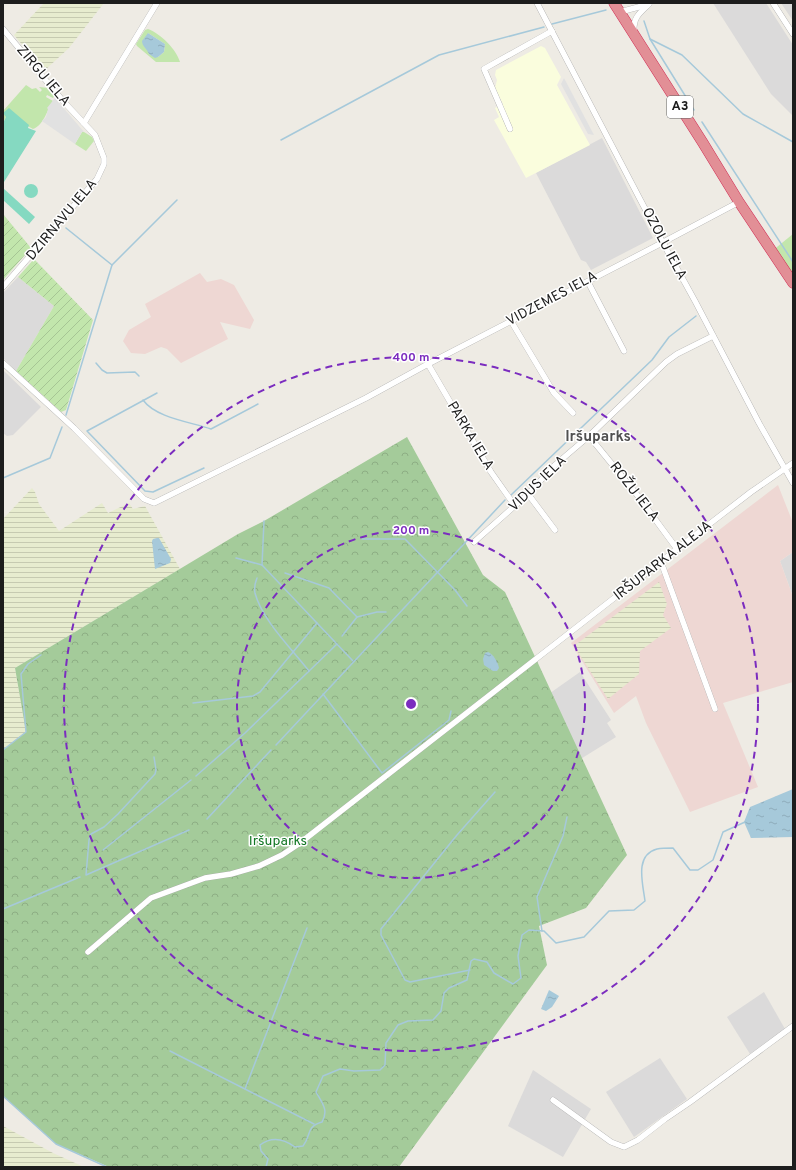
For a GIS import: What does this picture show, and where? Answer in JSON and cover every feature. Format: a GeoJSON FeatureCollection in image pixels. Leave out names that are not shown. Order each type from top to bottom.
{"type":"FeatureCollection","features":[{"type":"Feature","properties":{"kind":"highway","name":"A3"},"geometry":{"type":"LineString","coordinates":[[614,3],[739,202],[793,283]]}},
{"type":"Feature","properties":{"kind":"street"},"geometry":{"type":"LineString","coordinates":[[84,123],[157,3]]}},
{"type":"Feature","properties":{"kind":"street","name":"OZOLU IELA"},"geometry":{"type":"LineString","coordinates":[[537,3],[662,243],[793,483]]}},
{"type":"Feature","properties":{"kind":"street"},"geometry":{"type":"LineString","coordinates":[[620,12],[649,3]]}},
{"type":"Feature","properties":{"kind":"street"},"geometry":{"type":"LineString","coordinates":[[635,36],[633,24],[634,20],[649,3]]}},
{"type":"Feature","properties":{"kind":"street"},"geometry":{"type":"LineString","coordinates":[[773,3],[793,34]]}},
{"type":"Feature","properties":{"kind":"street","name":"ZIRGU IELA"},"geometry":{"type":"LineString","coordinates":[[3,29],[63,101],[84,123]]}},
{"type":"Feature","properties":{"kind":"street"},"geometry":{"type":"LineString","coordinates":[[510,129],[484,69],[552,31]]}},
{"type":"Feature","properties":{"kind":"street","name":"DZIRNAVU IELA"},"geometry":{"type":"LineString","coordinates":[[3,287],[97,179],[104,164],[104,158],[95,135],[84,123]]}},
{"type":"Feature","properties":{"kind":"street","name":"VIDZEMES IELA"},"geometry":{"type":"LineString","coordinates":[[3,363],[74,428],[144,499],[154,503],[366,398],[428,364],[739,202]]}},
{"type":"Feature","properties":{"kind":"street"},"geometry":{"type":"LineString","coordinates":[[588,282],[624,351]]}},
{"type":"Feature","properties":{"kind":"street"},"geometry":{"type":"LineString","coordinates":[[511,321],[554,393],[572,413]]}},
{"type":"Feature","properties":{"kind":"street","name":"VIDUS IELA"},"geometry":{"type":"LineString","coordinates":[[474,542],[528,494],[555,465],[589,436],[666,362],[677,354],[713,336]]}},
{"type":"Feature","properties":{"kind":"street","name":"PARKA IELA"},"geometry":{"type":"LineString","coordinates":[[428,364],[491,472],[515,506]]}},
{"type":"Feature","properties":{"kind":"street","name":"ROŽU IELA"},"geometry":{"type":"LineString","coordinates":[[589,436],[638,496],[677,549]]}},
{"type":"Feature","properties":{"kind":"street","name":"IRŠUPARKA ALEJA"},"geometry":{"type":"LineString","coordinates":[[88,952],[151,898],[205,878],[231,874],[259,866],[300,843],[677,549],[751,492],[793,463]]}},
{"type":"Feature","properties":{"kind":"street"},"geometry":{"type":"LineString","coordinates":[[528,494],[555,530]]}},
{"type":"Feature","properties":{"kind":"street"},"geometry":{"type":"LineString","coordinates":[[661,562],[715,709]]}},
{"type":"Feature","properties":{"kind":"street"},"geometry":{"type":"LineString","coordinates":[[553,1100],[611,1142],[624,1147],[638,1140],[793,1026]]}},
{"type":"Feature","properties":{"kind":"shaded area"},"geometry":{"type":"Polygon","coordinates":[[[44,3],[104,3],[69,48],[44,71],[14,35],[44,3]]]}},
{"type":"Feature","properties":{"kind":"shaded area"},"geometry":{"type":"Polygon","coordinates":[[[713,3],[766,3],[793,45],[793,116],[771,94],[713,3]]]}},
{"type":"Feature","properties":{"kind":"shaded area"},"geometry":{"type":"Polygon","coordinates":[[[781,3],[793,3],[793,21],[781,3]]]}},
{"type":"Feature","properties":{"kind":"shaded area"},"geometry":{"type":"Polygon","coordinates":[[[541,46],[545,48],[561,77],[557,85],[590,145],[526,178],[494,120],[499,117],[495,108],[503,104],[495,88],[497,80],[495,75],[496,70],[541,46]]]}},
{"type":"Feature","properties":{"kind":"shaded area"},"geometry":{"type":"Polygon","coordinates":[[[564,78],[594,135],[588,134],[561,84],[564,78]]]}},
{"type":"Feature","properties":{"kind":"shaded area"},"geometry":{"type":"Polygon","coordinates":[[[55,98],[84,132],[82,132],[75,144],[42,121],[46,117],[47,108],[55,98]]]}},
{"type":"Feature","properties":{"kind":"shaded area"},"geometry":{"type":"Polygon","coordinates":[[[602,138],[653,238],[591,270],[586,262],[581,260],[536,173],[602,138]]]}},
{"type":"Feature","properties":{"kind":"shaded area"},"geometry":{"type":"Polygon","coordinates":[[[200,273],[207,282],[221,279],[234,285],[254,320],[250,329],[220,322],[228,339],[181,363],[167,349],[161,347],[145,354],[131,353],[123,341],[129,330],[151,317],[145,304],[200,273]]]}},
{"type":"Feature","properties":{"kind":"shaded area"},"geometry":{"type":"Polygon","coordinates":[[[18,277],[54,306],[16,371],[3,358],[3,293],[18,277]]]}},
{"type":"Feature","properties":{"kind":"shaded area"},"geometry":{"type":"Polygon","coordinates":[[[3,370],[41,407],[13,435],[7,436],[3,433],[3,370]]]}},
{"type":"Feature","properties":{"kind":"shaded area"},"geometry":{"type":"Polygon","coordinates":[[[778,485],[793,523],[793,552],[780,561],[793,597],[793,682],[723,703],[758,787],[690,812],[646,723],[636,696],[614,713],[571,643],[778,485]]]}},
{"type":"Feature","properties":{"kind":"shaded area"},"geometry":{"type":"Polygon","coordinates":[[[32,488],[39,504],[59,531],[102,503],[108,513],[129,503],[133,509],[145,506],[180,569],[15,668],[26,732],[3,750],[3,519],[32,488]]]}},
{"type":"Feature","properties":{"kind":"shaded area"},"geometry":{"type":"Polygon","coordinates":[[[793,552],[793,597],[780,561],[793,552]]]}},
{"type":"Feature","properties":{"kind":"shaded area"},"geometry":{"type":"Polygon","coordinates":[[[659,582],[667,604],[663,615],[671,628],[640,651],[639,674],[608,699],[574,646],[659,582]]]}},
{"type":"Feature","properties":{"kind":"shaded area"},"geometry":{"type":"Polygon","coordinates":[[[580,672],[611,720],[607,723],[616,737],[571,765],[536,703],[580,672]]]}},
{"type":"Feature","properties":{"kind":"shaded area"},"geometry":{"type":"Polygon","coordinates":[[[764,992],[785,1029],[750,1054],[727,1017],[764,992]]]}},
{"type":"Feature","properties":{"kind":"shaded area"},"geometry":{"type":"Polygon","coordinates":[[[660,1058],[687,1099],[634,1137],[606,1092],[660,1058]]]}},
{"type":"Feature","properties":{"kind":"shaded area"},"geometry":{"type":"Polygon","coordinates":[[[533,1070],[591,1109],[563,1157],[508,1126],[533,1070]]]}},
{"type":"Feature","properties":{"kind":"shaded area"},"geometry":{"type":"Polygon","coordinates":[[[3,1126],[53,1153],[84,1167],[3,1167],[3,1126]]]}},
{"type":"Feature","properties":{"kind":"green space"},"geometry":{"type":"Polygon","coordinates":[[[148,29],[153,31],[163,38],[172,47],[180,62],[156,62],[137,46],[136,44],[145,30],[148,29]],[[148,33],[149,54],[158,57],[164,52],[165,44],[148,33]]]}},
{"type":"Feature","properties":{"kind":"green space"},"geometry":{"type":"Polygon","coordinates":[[[26,85],[32,89],[36,88],[40,92],[42,90],[39,87],[49,88],[54,96],[53,98],[47,95],[46,97],[53,101],[43,121],[33,129],[5,114],[6,117],[3,123],[3,111],[26,85]]]}},
{"type":"Feature","properties":{"kind":"green space"},"geometry":{"type":"Polygon","coordinates":[[[9,108],[29,125],[28,128],[36,131],[4,182],[3,123],[6,117],[3,113],[9,108]]]}},
{"type":"Feature","properties":{"kind":"green space"},"geometry":{"type":"Polygon","coordinates":[[[82,132],[92,137],[94,141],[86,151],[75,144],[82,132]]]}},
{"type":"Feature","properties":{"kind":"green space"},"geometry":{"type":"Polygon","coordinates":[[[31,184],[36,186],[38,191],[36,196],[31,198],[26,196],[24,191],[26,186],[31,184]]]}},
{"type":"Feature","properties":{"kind":"green space"},"geometry":{"type":"Polygon","coordinates":[[[3,188],[35,217],[29,224],[3,200],[3,188]]]}},
{"type":"Feature","properties":{"kind":"green space"},"geometry":{"type":"Polygon","coordinates":[[[3,214],[31,248],[3,280],[3,214]]]}},
{"type":"Feature","properties":{"kind":"green space"},"geometry":{"type":"Polygon","coordinates":[[[793,234],[793,283],[772,251],[793,234]]]}},
{"type":"Feature","properties":{"kind":"green space"},"geometry":{"type":"Polygon","coordinates":[[[34,259],[93,320],[66,410],[61,412],[16,371],[54,306],[18,277],[34,259]]]}},
{"type":"Feature","properties":{"kind":"green space","name":"Iršuparks"},"geometry":{"type":"Polygon","coordinates":[[[407,437],[483,575],[505,592],[627,855],[586,908],[539,926],[547,965],[399,1167],[109,1167],[56,1144],[3,1096],[3,750],[26,732],[15,668],[238,534],[264,521],[407,437]]]}},
{"type":"Feature","properties":{"kind":"water"},"geometry":{"type":"Polygon","coordinates":[[[148,33],[165,44],[164,52],[158,57],[155,58],[149,54],[143,44],[142,41],[148,33]]]}},
{"type":"Feature","properties":{"kind":"water"},"geometry":{"type":"Polygon","coordinates":[[[159,538],[171,559],[170,563],[155,569],[152,541],[153,539],[159,538]]]}},
{"type":"Feature","properties":{"kind":"water"},"geometry":{"type":"Polygon","coordinates":[[[488,652],[498,663],[499,668],[497,671],[493,671],[484,665],[483,659],[485,653],[488,652]]]}},
{"type":"Feature","properties":{"kind":"water"},"geometry":{"type":"Polygon","coordinates":[[[793,789],[793,837],[751,838],[744,822],[750,807],[793,789]]]}},
{"type":"Feature","properties":{"kind":"water"},"geometry":{"type":"Polygon","coordinates":[[[549,990],[559,996],[552,1007],[546,1011],[541,1009],[549,990]]]}},
{"type":"Feature","properties":{"kind":"waterway"},"geometry":{"type":"LineString","coordinates":[[552,24],[606,10]]}},
{"type":"Feature","properties":{"kind":"waterway"},"geometry":{"type":"LineString","coordinates":[[644,21],[650,39],[694,110]]}},
{"type":"Feature","properties":{"kind":"waterway"},"geometry":{"type":"LineString","coordinates":[[281,140],[439,55],[544,27]]}},
{"type":"Feature","properties":{"kind":"waterway"},"geometry":{"type":"LineString","coordinates":[[650,39],[682,55],[743,114],[793,142]]}},
{"type":"Feature","properties":{"kind":"waterway"},"geometry":{"type":"LineString","coordinates":[[702,122],[793,262]]}},
{"type":"Feature","properties":{"kind":"waterway"},"geometry":{"type":"LineString","coordinates":[[66,415],[112,265],[177,200]]}},
{"type":"Feature","properties":{"kind":"waterway"},"geometry":{"type":"LineString","coordinates":[[66,228],[112,265]]}},
{"type":"Feature","properties":{"kind":"waterway"},"geometry":{"type":"LineString","coordinates":[[511,495],[652,360],[669,337],[696,316]]}},
{"type":"Feature","properties":{"kind":"waterway"},"geometry":{"type":"LineString","coordinates":[[96,363],[107,373],[135,372],[139,376]]}},
{"type":"Feature","properties":{"kind":"waterway"},"geometry":{"type":"LineString","coordinates":[[157,393],[87,431],[145,491],[153,492],[204,468]]}},
{"type":"Feature","properties":{"kind":"waterway"},"geometry":{"type":"LineString","coordinates":[[143,400],[156,411],[174,419],[211,429],[258,404]]}},
{"type":"Feature","properties":{"kind":"waterway"},"geometry":{"type":"LineString","coordinates":[[3,478],[50,458],[62,427]]}},
{"type":"Feature","properties":{"kind":"waterway"},"geometry":{"type":"LineString","coordinates":[[276,745],[505,500]]}},
{"type":"Feature","properties":{"kind":"waterway"},"geometry":{"type":"LineString","coordinates":[[264,521],[262,565],[353,661]]}},
{"type":"Feature","properties":{"kind":"waterway"},"geometry":{"type":"LineString","coordinates":[[362,539],[405,539],[455,590],[467,606]]}},
{"type":"Feature","properties":{"kind":"waterway"},"geometry":{"type":"LineString","coordinates":[[236,558],[262,565]]}},
{"type":"Feature","properties":{"kind":"waterway"},"geometry":{"type":"LineString","coordinates":[[285,573],[329,588],[357,617]]}},
{"type":"Feature","properties":{"kind":"waterway"},"geometry":{"type":"LineString","coordinates":[[257,578],[255,593],[264,613],[278,634],[309,671]]}},
{"type":"Feature","properties":{"kind":"waterway"},"geometry":{"type":"LineString","coordinates":[[342,636],[357,617],[377,612],[386,612]]}},
{"type":"Feature","properties":{"kind":"waterway"},"geometry":{"type":"LineString","coordinates":[[193,703],[253,696],[260,692],[317,623]]}},
{"type":"Feature","properties":{"kind":"waterway"},"geometry":{"type":"LineString","coordinates":[[196,776],[245,733],[337,644]]}},
{"type":"Feature","properties":{"kind":"waterway"},"geometry":{"type":"LineString","coordinates":[[3,750],[26,732],[21,674],[28,664],[41,655]]}},
{"type":"Feature","properties":{"kind":"waterway"},"geometry":{"type":"LineString","coordinates":[[323,694],[382,773],[449,720],[451,711]]}},
{"type":"Feature","properties":{"kind":"waterway"},"geometry":{"type":"LineString","coordinates":[[207,819],[271,750]]}},
{"type":"Feature","properties":{"kind":"waterway"},"geometry":{"type":"LineString","coordinates":[[154,757],[156,770],[155,774],[118,814],[104,827],[91,834],[89,840],[86,875],[189,830]]}},
{"type":"Feature","properties":{"kind":"waterway"},"geometry":{"type":"LineString","coordinates":[[103,850],[191,780]]}},
{"type":"Feature","properties":{"kind":"waterway"},"geometry":{"type":"LineString","coordinates":[[470,970],[410,982],[405,980],[381,935],[381,929],[457,835],[495,792]]}},
{"type":"Feature","properties":{"kind":"waterway"},"geometry":{"type":"LineString","coordinates":[[542,931],[537,897],[563,836],[567,817]]}},
{"type":"Feature","properties":{"kind":"waterway"},"geometry":{"type":"LineString","coordinates":[[266,1167],[268,1159],[261,1151],[260,1145],[269,1140],[282,1140],[295,1147],[303,1146],[313,1126],[322,1122],[325,1110],[316,1092],[323,1076],[340,1069],[354,1071],[380,1070],[385,1065],[386,1043],[398,1025],[408,1021],[433,1020],[441,1011],[444,993],[449,988],[467,980],[471,961],[474,959],[487,962],[494,973],[513,984],[521,978],[518,956],[522,935],[529,930],[544,931],[556,943],[584,937],[609,911],[634,910],[645,901],[642,871],[645,857],[650,852],[657,849],[673,848],[690,870],[698,870],[713,860],[723,832],[745,822]]}},
{"type":"Feature","properties":{"kind":"waterway"},"geometry":{"type":"LineString","coordinates":[[3,909],[80,877]]}},
{"type":"Feature","properties":{"kind":"waterway"},"geometry":{"type":"LineString","coordinates":[[245,1089],[307,928]]}},
{"type":"Feature","properties":{"kind":"waterway"},"geometry":{"type":"LineString","coordinates":[[170,1051],[314,1124]]}},
{"type":"Feature","properties":{"kind":"waterway"},"geometry":{"type":"LineString","coordinates":[[3,1096],[56,1144],[107,1167]]}},
{"type":"Feature","properties":{"kind":"district","name":"Iršuparks"},"geometry":{"type":"Point","coordinates":[598,437]}}]}
